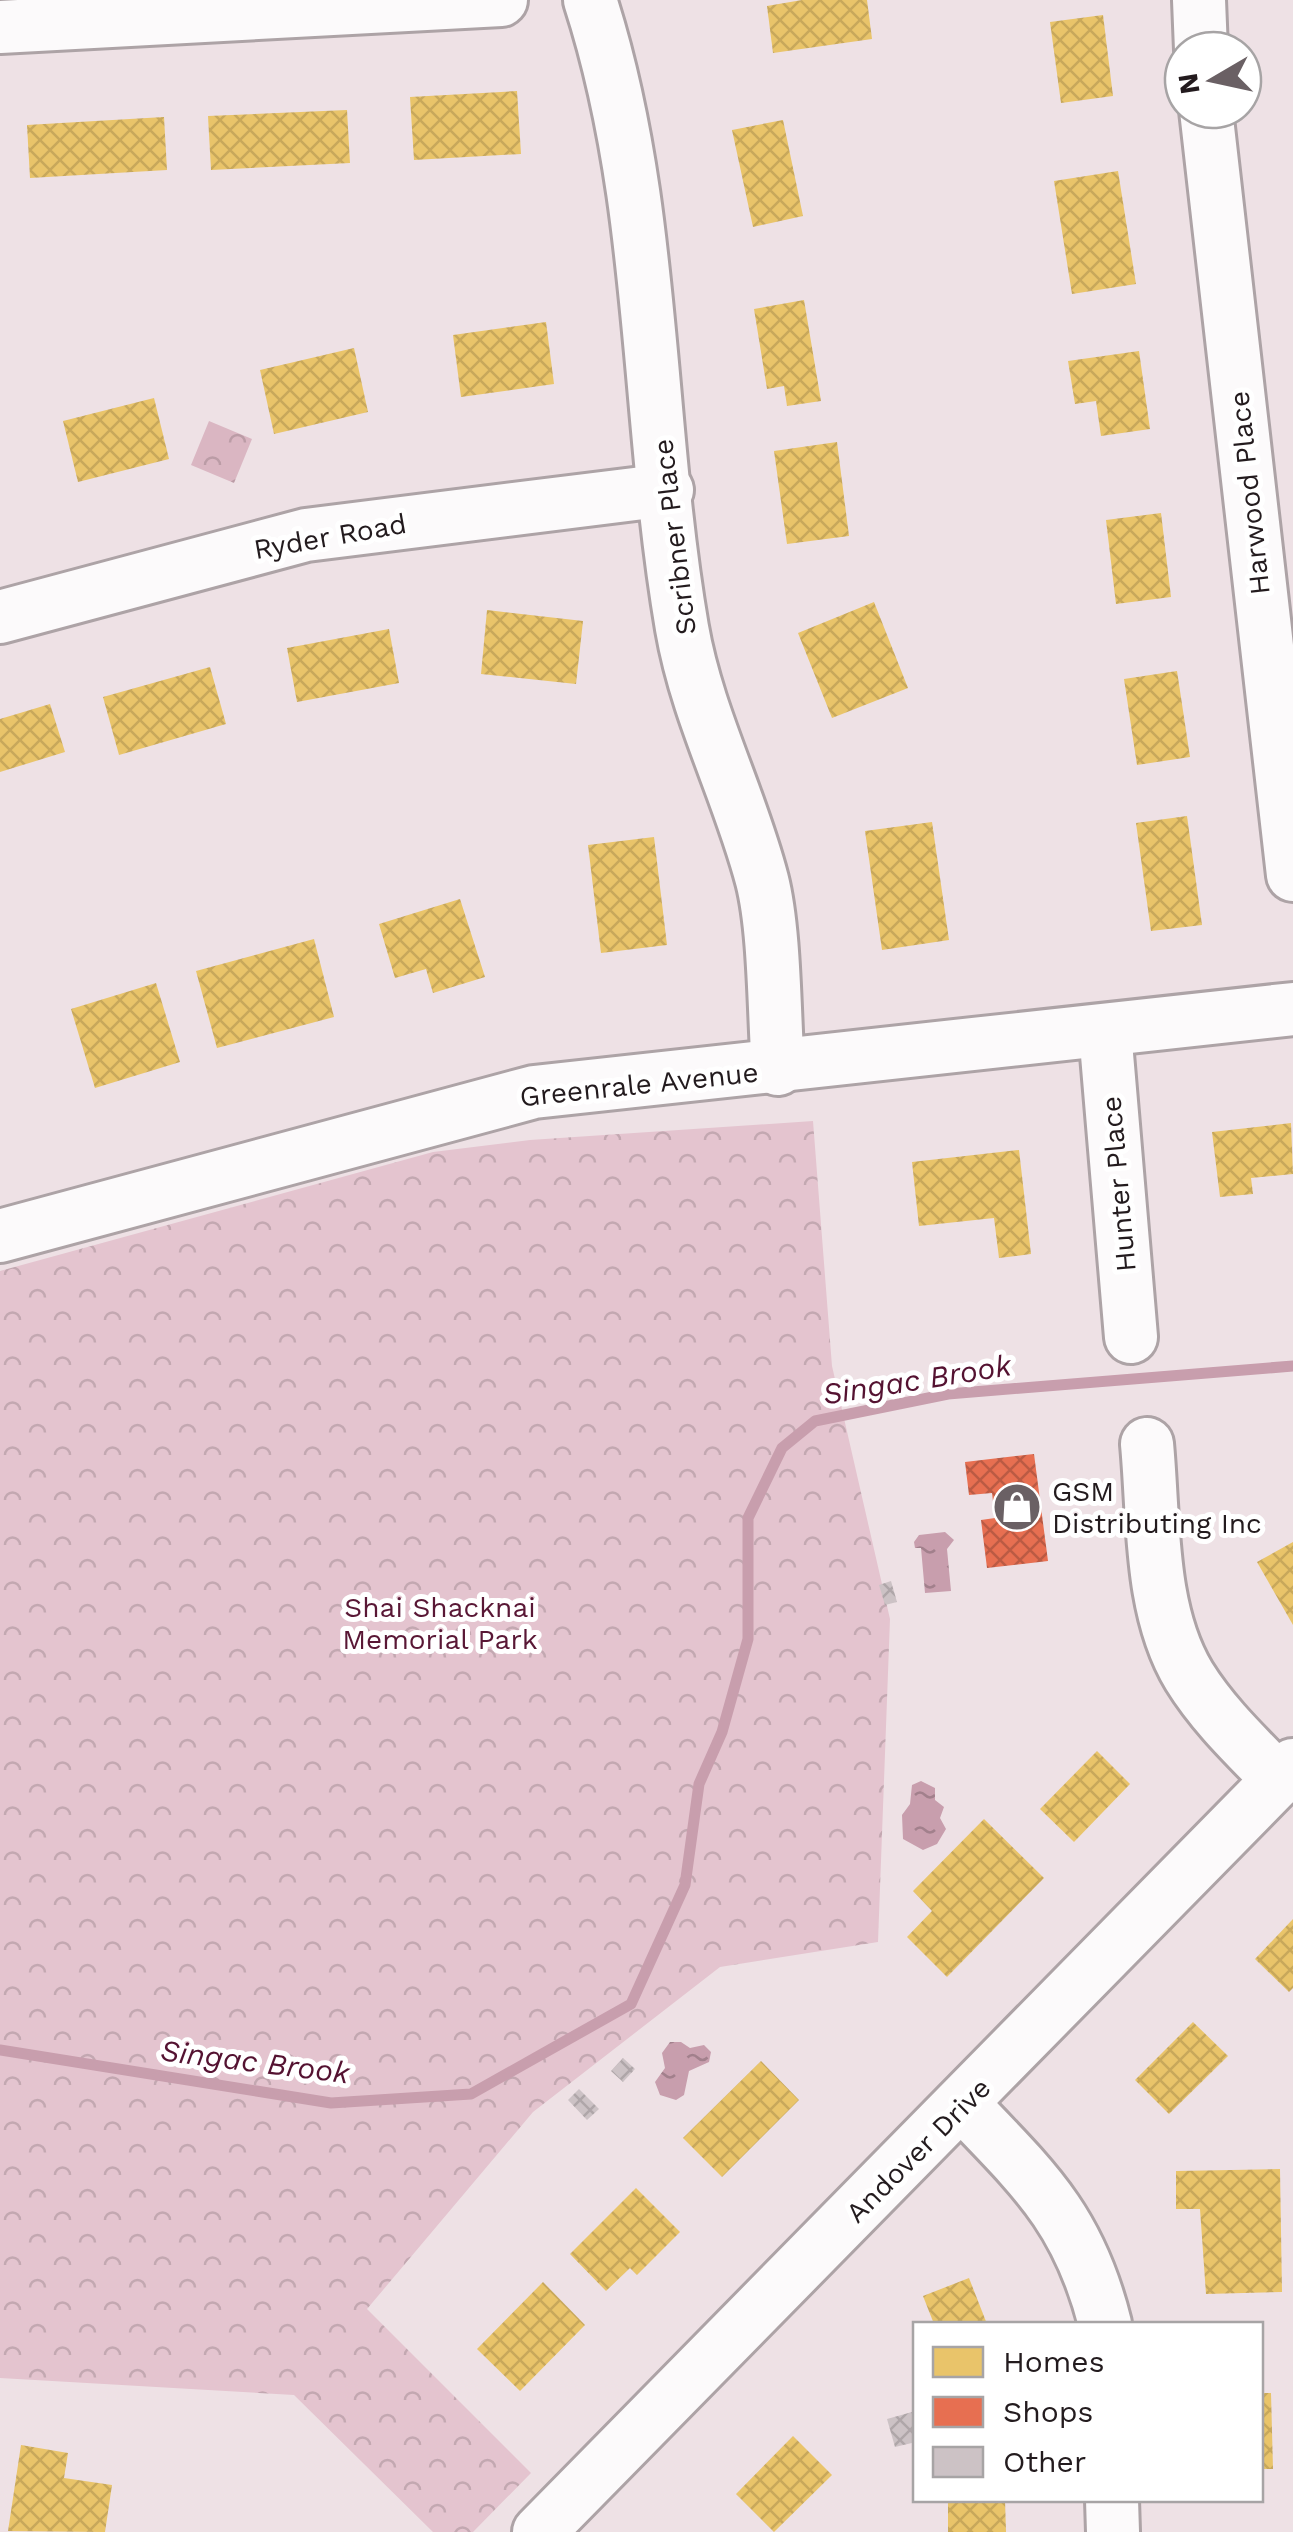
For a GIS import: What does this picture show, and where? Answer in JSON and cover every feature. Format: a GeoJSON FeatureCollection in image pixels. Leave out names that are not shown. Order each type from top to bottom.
{"type":"FeatureCollection","features":[{"type":"Feature","properties":{"kind":"street"},"geometry":{"type":"LineString","coordinates":[[0,26],[501,0]]}},
{"type":"Feature","properties":{"kind":"street","name":"Scribner Place"},"geometry":{"type":"LineString","coordinates":[[590,0],[614,73],[624,126],[682,628],[698,698],[763,884],[778,1069]]}},
{"type":"Feature","properties":{"kind":"street"},"geometry":{"type":"LineString","coordinates":[[1200,0],[1201,30]]}},
{"type":"Feature","properties":{"kind":"street","name":"Harwood Place"},"geometry":{"type":"LineString","coordinates":[[1208,130],[1293,876]]}},
{"type":"Feature","properties":{"kind":"street","name":"Ryder Road"},"geometry":{"type":"LineString","coordinates":[[0,618],[306,535],[667,490]]}},
{"type":"Feature","properties":{"kind":"street","name":"Greenrale Avenue"},"geometry":{"type":"LineString","coordinates":[[0,1236],[534,1092],[778,1069],[1293,1009]]}},
{"type":"Feature","properties":{"kind":"street","name":"Hunter Place"},"geometry":{"type":"LineString","coordinates":[[1105,1031],[1130,1336]]}},
{"type":"Feature","properties":{"kind":"street"},"geometry":{"type":"LineString","coordinates":[[1148,1444],[1162,1602],[1174,1646],[1215,1714],[1286,1773]]}},
{"type":"Feature","properties":{"kind":"street","name":"Andover Drive"},"geometry":{"type":"LineString","coordinates":[[539,2532],[1286,1773]]}},
{"type":"Feature","properties":{"kind":"street"},"geometry":{"type":"LineString","coordinates":[[963,2105],[1044,2189],[1073,2231],[1094,2277],[1105,2322]]}},
{"type":"Feature","properties":{"kind":"street"},"geometry":{"type":"LineString","coordinates":[[1112,2502],[1113,2532]]}},
{"type":"Feature","properties":{"kind":"green space"},"geometry":{"type":"Polygon","coordinates":[[[209,421],[252,439],[234,483],[191,465],[209,421]]]}},
{"type":"Feature","properties":{"kind":"green space","name":"Shai Shacknai Memorial Park"},"geometry":{"type":"Polygon","coordinates":[[[813,1121],[832,1366],[890,1619],[878,1942],[720,1967],[533,2112],[367,2309],[531,2473],[473,2532],[433,2532],[294,2395],[0,2378],[0,1271],[433,1152],[530,1140],[813,1121]]]}},
{"type":"Feature","properties":{"kind":"water"},"geometry":{"type":"Polygon","coordinates":[[[945,1532],[954,1540],[947,1549],[951,1591],[925,1593],[921,1548],[915,1548],[914,1542],[919,1535],[945,1532]]]}},
{"type":"Feature","properties":{"kind":"water"},"geometry":{"type":"Polygon","coordinates":[[[921,1781],[935,1788],[935,1800],[944,1807],[940,1818],[946,1829],[937,1844],[923,1850],[903,1839],[902,1815],[910,1804],[912,1785],[921,1781]]]}},
{"type":"Feature","properties":{"kind":"water"},"geometry":{"type":"Polygon","coordinates":[[[670,2042],[681,2042],[690,2048],[704,2045],[711,2052],[709,2062],[689,2071],[684,2095],[676,2100],[660,2095],[655,2082],[665,2068],[662,2053],[670,2042]]]}},
{"type":"Feature","properties":{"kind":"building: Homes"},"geometry":{"type":"Polygon","coordinates":[[[802,0],[867,0],[872,39],[773,53],[767,6],[802,0]]]}},
{"type":"Feature","properties":{"kind":"building: Homes"},"geometry":{"type":"Polygon","coordinates":[[[1103,15],[1113,96],[1061,103],[1050,22],[1103,15]]]}},
{"type":"Feature","properties":{"kind":"building: Homes"},"geometry":{"type":"Polygon","coordinates":[[[517,91],[521,154],[414,160],[410,97],[517,91]]]}},
{"type":"Feature","properties":{"kind":"building: Homes"},"geometry":{"type":"Polygon","coordinates":[[[347,110],[350,163],[211,170],[208,116],[347,110]]]}},
{"type":"Feature","properties":{"kind":"building: Homes"},"geometry":{"type":"Polygon","coordinates":[[[164,117],[167,170],[30,178],[27,125],[164,117]]]}},
{"type":"Feature","properties":{"kind":"building: Homes"},"geometry":{"type":"Polygon","coordinates":[[[783,120],[803,216],[753,227],[732,130],[783,120]]]}},
{"type":"Feature","properties":{"kind":"building: Homes"},"geometry":{"type":"Polygon","coordinates":[[[1118,171],[1136,284],[1072,294],[1054,181],[1118,171]]]}},
{"type":"Feature","properties":{"kind":"building: Homes"},"geometry":{"type":"Polygon","coordinates":[[[804,300],[821,401],[787,406],[784,386],[767,389],[754,309],[804,300]]]}},
{"type":"Feature","properties":{"kind":"building: Homes"},"geometry":{"type":"Polygon","coordinates":[[[546,322],[554,384],[461,397],[453,335],[546,322]]]}},
{"type":"Feature","properties":{"kind":"building: Homes"},"geometry":{"type":"Polygon","coordinates":[[[354,348],[368,412],[274,434],[260,370],[354,348]]]}},
{"type":"Feature","properties":{"kind":"building: Homes"},"geometry":{"type":"Polygon","coordinates":[[[1139,351],[1150,429],[1101,436],[1096,401],[1075,404],[1068,361],[1139,351]]]}},
{"type":"Feature","properties":{"kind":"building: Homes"},"geometry":{"type":"Polygon","coordinates":[[[154,398],[169,459],[78,482],[63,421],[154,398]]]}},
{"type":"Feature","properties":{"kind":"building: Homes"},"geometry":{"type":"Polygon","coordinates":[[[837,442],[849,536],[787,544],[774,451],[837,442]]]}},
{"type":"Feature","properties":{"kind":"building: Homes"},"geometry":{"type":"Polygon","coordinates":[[[1161,513],[1171,597],[1116,604],[1106,520],[1161,513]]]}},
{"type":"Feature","properties":{"kind":"building: Homes"},"geometry":{"type":"Polygon","coordinates":[[[874,602],[908,688],[832,718],[798,633],[874,602]]]}},
{"type":"Feature","properties":{"kind":"building: Homes"},"geometry":{"type":"Polygon","coordinates":[[[487,610],[583,621],[576,684],[481,674],[487,610]]]}},
{"type":"Feature","properties":{"kind":"building: Homes"},"geometry":{"type":"Polygon","coordinates":[[[389,629],[399,683],[297,702],[287,648],[389,629]]]}},
{"type":"Feature","properties":{"kind":"building: Homes"},"geometry":{"type":"Polygon","coordinates":[[[210,667],[226,724],[119,755],[103,697],[210,667]]]}},
{"type":"Feature","properties":{"kind":"building: Homes"},"geometry":{"type":"Polygon","coordinates":[[[1177,671],[1190,757],[1137,765],[1124,679],[1177,671]]]}},
{"type":"Feature","properties":{"kind":"building: Homes"},"geometry":{"type":"Polygon","coordinates":[[[50,704],[65,752],[0,772],[0,719],[50,704]]]}},
{"type":"Feature","properties":{"kind":"building: Homes"},"geometry":{"type":"Polygon","coordinates":[[[1187,816],[1202,925],[1151,931],[1136,823],[1187,816]]]}},
{"type":"Feature","properties":{"kind":"building: Homes"},"geometry":{"type":"Polygon","coordinates":[[[932,822],[949,940],[882,950],[865,831],[932,822]]]}},
{"type":"Feature","properties":{"kind":"building: Homes"},"geometry":{"type":"Polygon","coordinates":[[[654,837],[667,945],[601,953],[588,845],[654,837]]]}},
{"type":"Feature","properties":{"kind":"building: Homes"},"geometry":{"type":"Polygon","coordinates":[[[460,899],[485,977],[433,993],[426,969],[395,978],[379,924],[460,899]]]}},
{"type":"Feature","properties":{"kind":"building: Homes"},"geometry":{"type":"Polygon","coordinates":[[[314,939],[334,1017],[217,1048],[196,971],[314,939]]]}},
{"type":"Feature","properties":{"kind":"building: Homes"},"geometry":{"type":"Polygon","coordinates":[[[156,983],[180,1062],[95,1088],[71,1009],[156,983]]]}},
{"type":"Feature","properties":{"kind":"building: Homes"},"geometry":{"type":"Polygon","coordinates":[[[1291,1123],[1293,1174],[1251,1178],[1253,1194],[1220,1197],[1212,1132],[1291,1123]]]}},
{"type":"Feature","properties":{"kind":"building: Homes"},"geometry":{"type":"Polygon","coordinates":[[[1019,1150],[1031,1254],[999,1258],[994,1218],[919,1226],[912,1162],[1019,1150]]]}},
{"type":"Feature","properties":{"kind":"building: Homes"},"geometry":{"type":"Polygon","coordinates":[[[1293,1542],[1293,1625],[1257,1562],[1293,1542]]]}},
{"type":"Feature","properties":{"kind":"building: Homes"},"geometry":{"type":"Polygon","coordinates":[[[1097,1751],[1130,1784],[1074,1842],[1040,1809],[1097,1751]]]}},
{"type":"Feature","properties":{"kind":"building: Homes"},"geometry":{"type":"Polygon","coordinates":[[[984,1819],[1044,1878],[947,1977],[907,1937],[932,1911],[913,1891],[984,1819]]]}},
{"type":"Feature","properties":{"kind":"building: Homes"},"geometry":{"type":"Polygon","coordinates":[[[1293,1919],[1293,1988],[1289,1992],[1255,1959],[1293,1919]]]}},
{"type":"Feature","properties":{"kind":"building: Homes"},"geometry":{"type":"Polygon","coordinates":[[[1193,2022],[1228,2056],[1169,2114],[1135,2080],[1193,2022]]]}},
{"type":"Feature","properties":{"kind":"building: Homes"},"geometry":{"type":"Polygon","coordinates":[[[761,2061],[799,2100],[722,2177],[683,2138],[761,2061]]]}},
{"type":"Feature","properties":{"kind":"building: Homes"},"geometry":{"type":"Polygon","coordinates":[[[1280,2169],[1282,2292],[1206,2294],[1200,2209],[1176,2209],[1176,2171],[1280,2169]]]}},
{"type":"Feature","properties":{"kind":"building: Homes"},"geometry":{"type":"Polygon","coordinates":[[[636,2188],[680,2232],[637,2275],[630,2268],[606,2291],[570,2254],[636,2188]]]}},
{"type":"Feature","properties":{"kind":"building: Homes"},"geometry":{"type":"Polygon","coordinates":[[[969,2278],[986,2322],[933,2322],[923,2296],[969,2278]]]}},
{"type":"Feature","properties":{"kind":"building: Homes"},"geometry":{"type":"Polygon","coordinates":[[[543,2282],[585,2325],[520,2391],[477,2349],[543,2282]]]}},
{"type":"Feature","properties":{"kind":"building: Homes"},"geometry":{"type":"Polygon","coordinates":[[[1263,2393],[1271,2393],[1273,2469],[1263,2469],[1263,2393]]]}},
{"type":"Feature","properties":{"kind":"building: Homes"},"geometry":{"type":"Polygon","coordinates":[[[793,2436],[832,2475],[774,2532],[736,2494],[793,2436]]]}},
{"type":"Feature","properties":{"kind":"building: Homes"},"geometry":{"type":"Polygon","coordinates":[[[21,2445],[68,2453],[64,2478],[112,2485],[105,2532],[8,2531],[21,2445]]]}},
{"type":"Feature","properties":{"kind":"building: Homes"},"geometry":{"type":"Polygon","coordinates":[[[948,2502],[1005,2502],[1006,2532],[948,2532],[948,2502]]]}},
{"type":"Feature","properties":{"kind":"building: Shops","name":"GSM Distributing Inc"},"geometry":{"type":"Polygon","coordinates":[[[1034,1454],[1048,1561],[987,1568],[981,1520],[995,1518],[992,1493],[969,1495],[965,1462],[1034,1454]]]}},
{"type":"Feature","properties":{"kind":"building: Other"},"geometry":{"type":"Polygon","coordinates":[[[891,1581],[897,1602],[885,1605],[879,1585],[891,1581]]]}},
{"type":"Feature","properties":{"kind":"building: Other"},"geometry":{"type":"Polygon","coordinates":[[[623,2058],[635,2069],[623,2082],[611,2071],[623,2058]]]}},
{"type":"Feature","properties":{"kind":"building: Other"},"geometry":{"type":"Polygon","coordinates":[[[579,2089],[599,2109],[587,2120],[568,2100],[579,2089]]]}},
{"type":"Feature","properties":{"kind":"building: Other"},"geometry":{"type":"Polygon","coordinates":[[[912,2412],[913,2443],[895,2447],[887,2419],[912,2412]]]}},
{"type":"Feature","properties":{"kind":"waterway","name":"Singac Brook"},"geometry":{"type":"LineString","coordinates":[[0,2050],[331,2103],[471,2094],[631,2004],[685,1885],[699,1784],[722,1732],[748,1639],[748,1518],[782,1448],[815,1421],[948,1394],[1293,1366]]}},
{"type":"Feature","properties":{"kind":"place","name":"GSM Distributing Inc"},"geometry":{"type":"Point","coordinates":[1017,1507]}}]}
